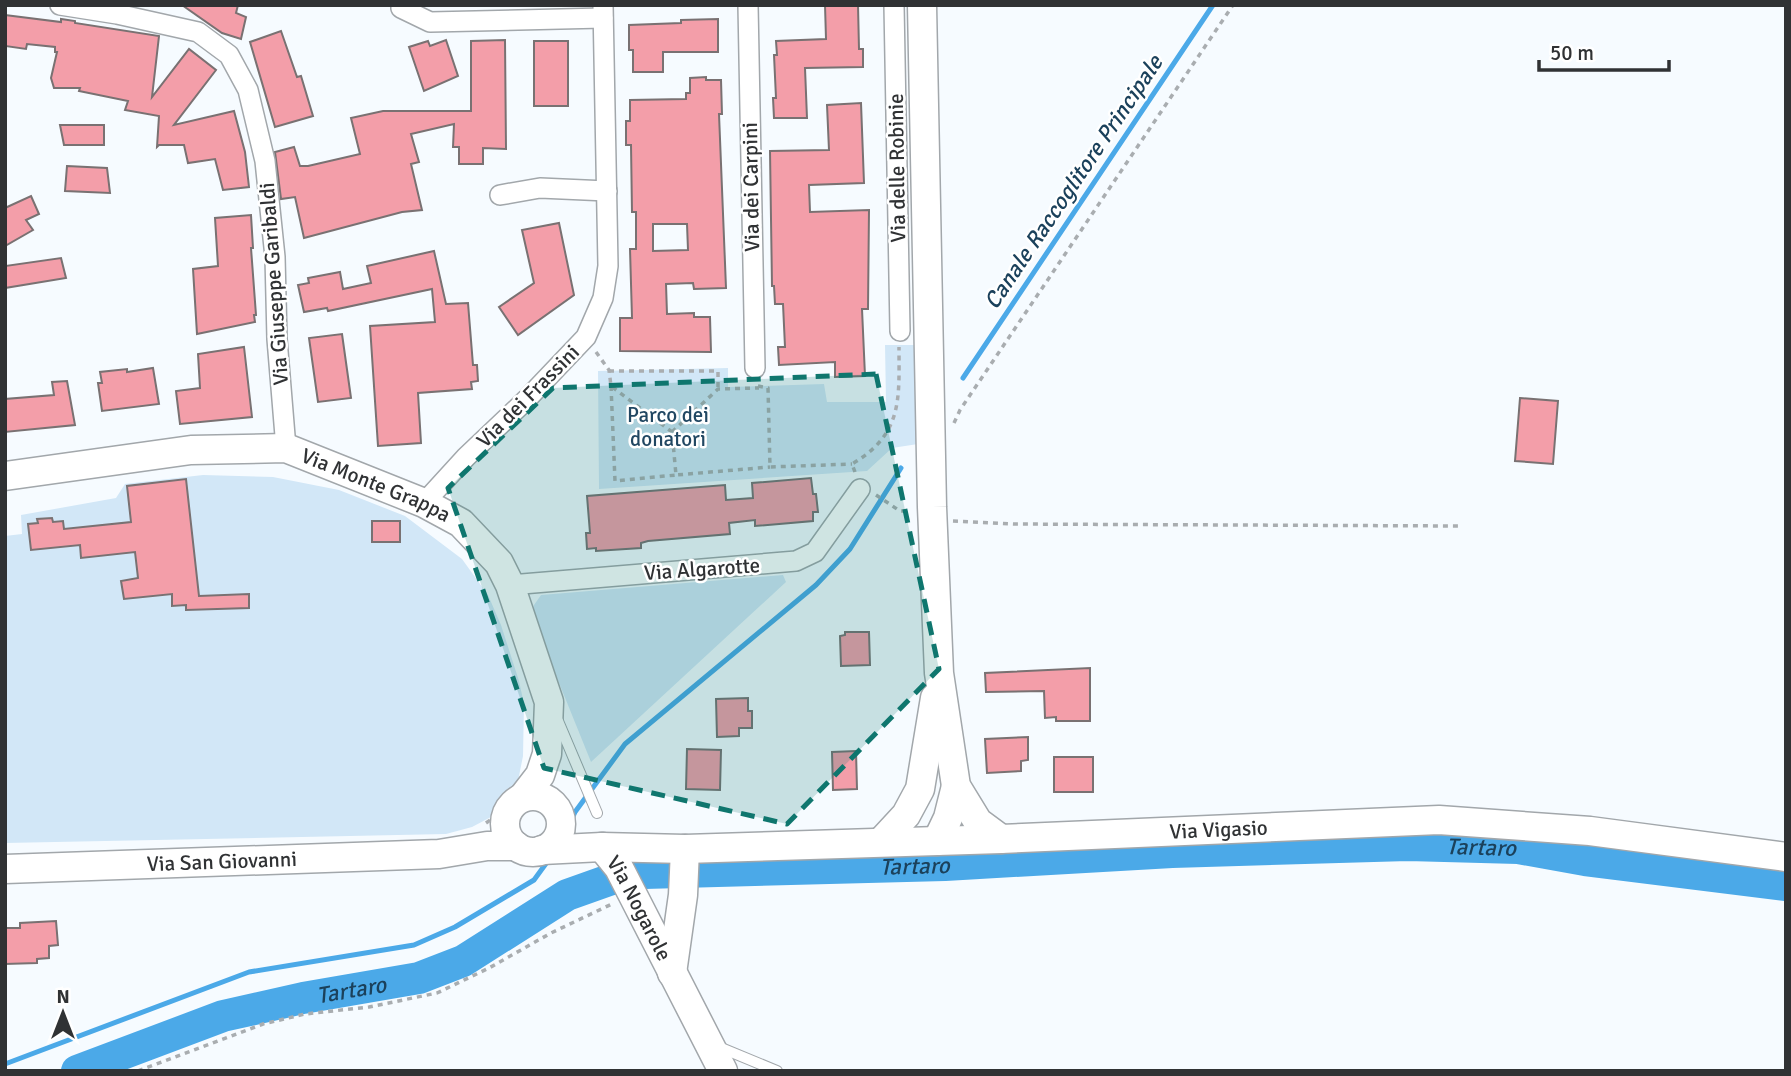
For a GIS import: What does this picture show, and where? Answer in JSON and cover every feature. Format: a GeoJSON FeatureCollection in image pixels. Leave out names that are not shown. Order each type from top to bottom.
{"type":"FeatureCollection","features":[{"type":"Feature","properties":{"kind":"street","name":"Via Giuseppe Garibaldi"},"geometry":{"type":"LineString","coordinates":[[60,5],[117,14],[198,32],[229,55],[248,90],[265,161],[275,257],[277,339],[286,448]]}},
{"type":"Feature","properties":{"kind":"street","name":"Via dei Carpini"},"geometry":{"type":"LineString","coordinates":[[748,5],[755,368]]}},
{"type":"Feature","properties":{"kind":"street","name":"Via delle Robinie"},"geometry":{"type":"LineString","coordinates":[[894,5],[900,331]]}},
{"type":"Feature","properties":{"kind":"street"},"geometry":{"type":"LineString","coordinates":[[922,5],[933,521],[939,673],[957,786],[978,822],[1001,839]]}},
{"type":"Feature","properties":{"kind":"street"},"geometry":{"type":"LineString","coordinates":[[401,8],[430,22],[603,12]]}},
{"type":"Feature","properties":{"kind":"street","name":"Via dei Frassini"},"geometry":{"type":"LineString","coordinates":[[424,503],[586,337],[603,299],[607,282],[607,191],[603,12]]}},
{"type":"Feature","properties":{"kind":"street"},"geometry":{"type":"LineString","coordinates":[[500,195],[540,188],[607,191]]}},
{"type":"Feature","properties":{"kind":"street","name":"Via Monte Grappa"},"geometry":{"type":"LineString","coordinates":[[5,476],[191,450],[286,448],[424,503],[461,523],[499,563],[510,585],[549,702],[547,754],[534,800],[560,831],[553,843],[529,849]]}},
{"type":"Feature","properties":{"kind":"street","name":"Via Algarotte"},"geometry":{"type":"LineString","coordinates":[[510,585],[796,561],[815,552],[866,491]]}},
{"type":"Feature","properties":{"kind":"street"},"geometry":{"type":"LineString","coordinates":[[881,842],[906,815],[920,789],[939,673]]}},
{"type":"Feature","properties":{"kind":"street"},"geometry":{"type":"LineString","coordinates":[[937,841],[948,818],[957,786]]}},
{"type":"Feature","properties":{"kind":"street"},"geometry":{"type":"LineString","coordinates":[[920,789],[937,841]]}},
{"type":"Feature","properties":{"kind":"street"},"geometry":{"type":"LineString","coordinates":[[529,849],[507,833],[505,826],[534,800]]}},
{"type":"Feature","properties":{"kind":"street","name":"Via Vigasio"},"geometry":{"type":"LineString","coordinates":[[534,800],[612,845]]}},
{"type":"Feature","properties":{"kind":"street","name":"Via San Giovanni"},"geometry":{"type":"LineString","coordinates":[[439,854],[493,828],[534,800]]}},
{"type":"Feature","properties":{"kind":"street","name":"Via Vigasio"},"geometry":{"type":"LineString","coordinates":[[529,849],[612,845],[685,854],[881,842],[1439,820],[1590,831],[1786,857]]}},
{"type":"Feature","properties":{"kind":"street","name":"Via Nogarole"},"geometry":{"type":"LineString","coordinates":[[612,845],[632,895],[666,940],[672,973],[723,1071]]}},
{"type":"Feature","properties":{"kind":"street","name":"Via San Giovanni"},"geometry":{"type":"LineString","coordinates":[[5,869],[439,854],[487,846],[529,849]]}},
{"type":"Feature","properties":{"kind":"street","name":"Via Nogarole"},"geometry":{"type":"LineString","coordinates":[[666,940],[683,895],[685,854]]}},
{"type":"Feature","properties":{"kind":"lane","name":"Via Monte Grappa"},"geometry":{"type":"LineString","coordinates":[[549,702],[595,809]]}},
{"type":"Feature","properties":{"kind":"lane"},"geometry":{"type":"LineString","coordinates":[[709,1042],[777,1071]]}},
{"type":"Feature","properties":{"kind":"path"},"geometry":{"type":"LineString","coordinates":[[951,429],[960,410],[1233,5]]}},
{"type":"Feature","properties":{"kind":"path"},"geometry":{"type":"LineString","coordinates":[[586,337],[609,371],[615,481],[770,467],[852,464],[884,437],[896,416],[900,331]]}},
{"type":"Feature","properties":{"kind":"path"},"geometry":{"type":"LineString","coordinates":[[755,368],[755,386],[768,388]]}},
{"type":"Feature","properties":{"kind":"path"},"geometry":{"type":"LineString","coordinates":[[609,371],[718,371],[718,389]]}},
{"type":"Feature","properties":{"kind":"path"},"geometry":{"type":"LineString","coordinates":[[611,386],[672,432],[676,475]]}},
{"type":"Feature","properties":{"kind":"path"},"geometry":{"type":"LineString","coordinates":[[672,432],[718,389],[768,388]]}},
{"type":"Feature","properties":{"kind":"path"},"geometry":{"type":"LineString","coordinates":[[768,388],[770,467]]}},
{"type":"Feature","properties":{"kind":"path"},"geometry":{"type":"LineString","coordinates":[[852,464],[866,491],[892,507]]}},
{"type":"Feature","properties":{"kind":"path"},"geometry":{"type":"LineString","coordinates":[[933,521],[1027,524],[1460,526]]}},
{"type":"Feature","properties":{"kind":"path"},"geometry":{"type":"LineString","coordinates":[[475,828],[534,800]]}},
{"type":"Feature","properties":{"kind":"path"},"geometry":{"type":"LineString","coordinates":[[138,1071],[224,1041],[263,1024],[304,1014],[369,1007],[437,993],[551,933],[632,895]]}},
{"type":"Feature","properties":{"kind":"highlighted area"},"geometry":{"type":"Polygon","coordinates":[[[876,374],[939,669],[787,824],[544,768],[448,488],[553,388],[876,374]]]}},
{"type":"Feature","properties":{"kind":"green space","name":"Parco dei donatori"},"geometry":{"type":"Polygon","coordinates":[[[885,345],[916,345],[918,444],[892,448],[867,471],[599,489],[598,371],[728,368],[728,387],[824,384],[827,402],[886,402],[885,345]]]}},
{"type":"Feature","properties":{"kind":"green space"},"geometry":{"type":"Polygon","coordinates":[[[203,475],[273,477],[339,490],[405,516],[462,559],[488,595],[501,625],[524,704],[523,756],[518,781],[491,817],[472,827],[446,834],[5,843],[5,536],[22,534],[21,515],[116,498],[125,484],[203,475]]]}},
{"type":"Feature","properties":{"kind":"green space"},"geometry":{"type":"Polygon","coordinates":[[[783,575],[786,582],[591,762],[532,616],[534,605],[541,595],[783,575]]]}},
{"type":"Feature","properties":{"kind":"building"},"geometry":{"type":"Polygon","coordinates":[[[182,5],[238,5],[236,13],[246,17],[241,39],[222,33],[182,5]]]}},
{"type":"Feature","properties":{"kind":"building"},"geometry":{"type":"Polygon","coordinates":[[[825,5],[858,5],[859,49],[863,49],[863,67],[805,68],[807,118],[774,118],[776,41],[826,39],[825,5]]]}},
{"type":"Feature","properties":{"kind":"building"},"geometry":{"type":"Polygon","coordinates":[[[5,15],[61,22],[61,19],[159,36],[152,97],[189,49],[216,70],[174,125],[234,111],[245,152],[249,187],[223,190],[215,159],[188,163],[184,145],[157,147],[159,116],[125,110],[128,101],[79,91],[80,88],[54,88],[51,78],[57,52],[55,47],[27,44],[26,49],[5,46],[5,15]]]}},
{"type":"Feature","properties":{"kind":"building"},"geometry":{"type":"Polygon","coordinates":[[[718,19],[718,52],[663,52],[663,72],[633,72],[633,50],[629,50],[629,25],[718,19]]]}},
{"type":"Feature","properties":{"kind":"building"},"geometry":{"type":"Polygon","coordinates":[[[281,31],[297,77],[301,76],[313,116],[275,127],[250,42],[281,31]]]}},
{"type":"Feature","properties":{"kind":"building"},"geometry":{"type":"Polygon","coordinates":[[[446,40],[458,76],[424,91],[409,47],[428,41],[430,46],[446,40]]]}},
{"type":"Feature","properties":{"kind":"building"},"geometry":{"type":"Polygon","coordinates":[[[505,40],[506,149],[483,148],[483,164],[459,164],[459,147],[453,147],[454,124],[411,134],[419,162],[411,164],[422,210],[402,212],[304,238],[295,197],[281,199],[275,152],[294,147],[300,166],[308,166],[360,154],[351,118],[383,111],[471,111],[471,41],[505,40]]]}},
{"type":"Feature","properties":{"kind":"building"},"geometry":{"type":"Polygon","coordinates":[[[534,41],[568,41],[568,106],[534,106],[534,41]]]}},
{"type":"Feature","properties":{"kind":"building"},"geometry":{"type":"Polygon","coordinates":[[[690,78],[721,80],[722,114],[719,114],[726,288],[694,289],[693,283],[666,284],[667,314],[694,313],[694,317],[710,317],[711,352],[620,351],[620,318],[632,318],[630,249],[636,249],[636,212],[632,212],[631,145],[626,145],[626,121],[630,121],[630,100],[686,99],[686,93],[690,93],[690,78]],[[653,224],[653,251],[688,250],[687,224],[653,224]]]}},
{"type":"Feature","properties":{"kind":"building"},"geometry":{"type":"Polygon","coordinates":[[[861,103],[864,183],[809,185],[810,212],[869,210],[868,309],[862,309],[865,376],[835,377],[835,362],[779,365],[778,347],[785,347],[783,304],[775,304],[772,286],[770,151],[829,150],[827,105],[861,103]]]}},
{"type":"Feature","properties":{"kind":"building"},"geometry":{"type":"Polygon","coordinates":[[[60,125],[104,125],[104,145],[64,145],[60,125]]]}},
{"type":"Feature","properties":{"kind":"building"},"geometry":{"type":"Polygon","coordinates":[[[67,166],[107,168],[110,193],[65,191],[67,166]]]}},
{"type":"Feature","properties":{"kind":"building"},"geometry":{"type":"Polygon","coordinates":[[[31,196],[39,214],[26,220],[33,230],[5,246],[5,208],[31,196]]]}},
{"type":"Feature","properties":{"kind":"building"},"geometry":{"type":"Polygon","coordinates":[[[251,215],[255,322],[197,334],[193,269],[218,266],[215,218],[251,215]]]}},
{"type":"Feature","properties":{"kind":"building"},"geometry":{"type":"Polygon","coordinates":[[[559,223],[574,295],[518,335],[499,307],[534,283],[522,230],[559,223]]]}},
{"type":"Feature","properties":{"kind":"building"},"geometry":{"type":"Polygon","coordinates":[[[434,251],[446,304],[468,303],[473,365],[477,365],[478,381],[471,382],[472,389],[418,393],[421,443],[378,446],[370,326],[435,322],[432,289],[328,311],[327,308],[304,312],[298,285],[309,283],[308,278],[340,272],[343,289],[371,283],[367,266],[434,251]]]}},
{"type":"Feature","properties":{"kind":"building"},"geometry":{"type":"Polygon","coordinates":[[[61,258],[66,278],[5,288],[5,266],[61,258]]]}},
{"type":"Feature","properties":{"kind":"building"},"geometry":{"type":"Polygon","coordinates":[[[342,334],[351,398],[318,402],[309,338],[342,334]]]}},
{"type":"Feature","properties":{"kind":"building"},"geometry":{"type":"Polygon","coordinates":[[[244,347],[252,417],[180,424],[176,391],[200,388],[198,354],[244,347]]]}},
{"type":"Feature","properties":{"kind":"building"},"geometry":{"type":"Polygon","coordinates":[[[153,368],[159,404],[102,411],[98,383],[102,383],[100,372],[153,368]]]}},
{"type":"Feature","properties":{"kind":"building"},"geometry":{"type":"Polygon","coordinates":[[[67,381],[75,425],[5,432],[5,399],[54,395],[52,382],[67,381]]]}},
{"type":"Feature","properties":{"kind":"building"},"geometry":{"type":"Polygon","coordinates":[[[1520,398],[1558,401],[1553,464],[1515,461],[1520,398]]]}},
{"type":"Feature","properties":{"kind":"building"},"geometry":{"type":"Polygon","coordinates":[[[811,478],[818,512],[813,512],[813,521],[755,526],[755,520],[729,523],[730,534],[648,541],[641,543],[641,548],[596,551],[596,548],[587,549],[586,533],[590,533],[587,496],[725,485],[726,500],[753,498],[752,483],[811,478]]]}},
{"type":"Feature","properties":{"kind":"building"},"geometry":{"type":"Polygon","coordinates":[[[186,479],[199,596],[249,594],[249,608],[186,610],[186,605],[172,606],[172,594],[124,599],[121,581],[138,578],[135,552],[81,558],[80,545],[31,550],[28,524],[38,523],[37,519],[52,518],[53,522],[63,521],[64,529],[131,522],[127,486],[186,479]]]}},
{"type":"Feature","properties":{"kind":"building"},"geometry":{"type":"Polygon","coordinates":[[[372,521],[400,521],[400,542],[372,542],[372,521]]]}},
{"type":"Feature","properties":{"kind":"building"},"geometry":{"type":"Polygon","coordinates":[[[845,632],[869,632],[870,665],[841,666],[840,636],[845,635],[845,632]]]}},
{"type":"Feature","properties":{"kind":"building"},"geometry":{"type":"Polygon","coordinates":[[[1090,668],[1090,721],[1056,721],[1056,717],[1045,718],[1044,691],[986,692],[985,673],[1090,668]]]}},
{"type":"Feature","properties":{"kind":"building"},"geometry":{"type":"Polygon","coordinates":[[[748,698],[748,711],[752,711],[752,728],[739,728],[739,736],[717,737],[716,699],[748,698]]]}},
{"type":"Feature","properties":{"kind":"building"},"geometry":{"type":"Polygon","coordinates":[[[1028,737],[1028,760],[1021,761],[1021,771],[987,773],[985,739],[1028,737]]]}},
{"type":"Feature","properties":{"kind":"building"},"geometry":{"type":"Polygon","coordinates":[[[687,749],[721,750],[720,790],[686,789],[687,749]]]}},
{"type":"Feature","properties":{"kind":"building"},"geometry":{"type":"Polygon","coordinates":[[[856,751],[857,789],[833,790],[832,752],[856,751]]]}},
{"type":"Feature","properties":{"kind":"building"},"geometry":{"type":"Polygon","coordinates":[[[1054,757],[1093,757],[1093,792],[1054,792],[1054,757]]]}},
{"type":"Feature","properties":{"kind":"building"},"geometry":{"type":"Polygon","coordinates":[[[56,921],[58,945],[49,946],[49,958],[37,959],[37,963],[5,964],[5,928],[20,928],[20,923],[56,921]]]}},
{"type":"Feature","properties":{"kind":"waterway","name":"Canale Raccoglitore Principale"},"geometry":{"type":"LineString","coordinates":[[963,378],[1213,5]]}},
{"type":"Feature","properties":{"kind":"waterway","name":"Canale Raccoglitore Principale"},"geometry":{"type":"LineString","coordinates":[[562,841],[575,812],[625,744],[816,585],[850,549],[901,468]]}},
{"type":"Feature","properties":{"kind":"waterway","name":"Tartaro"},"geometry":{"type":"LineString","coordinates":[[77,1071],[223,1016],[303,998],[419,978],[463,961],[567,895],[612,879],[644,873],[945,865],[1172,852],[1408,845],[1518,848],[1585,860],[1786,885]]}},
{"type":"Feature","properties":{"kind":"waterway","name":"Canale Raccoglitore Principale"},"geometry":{"type":"LineString","coordinates":[[5,1064],[249,972],[414,945],[455,927],[534,880],[550,858]]}}]}
